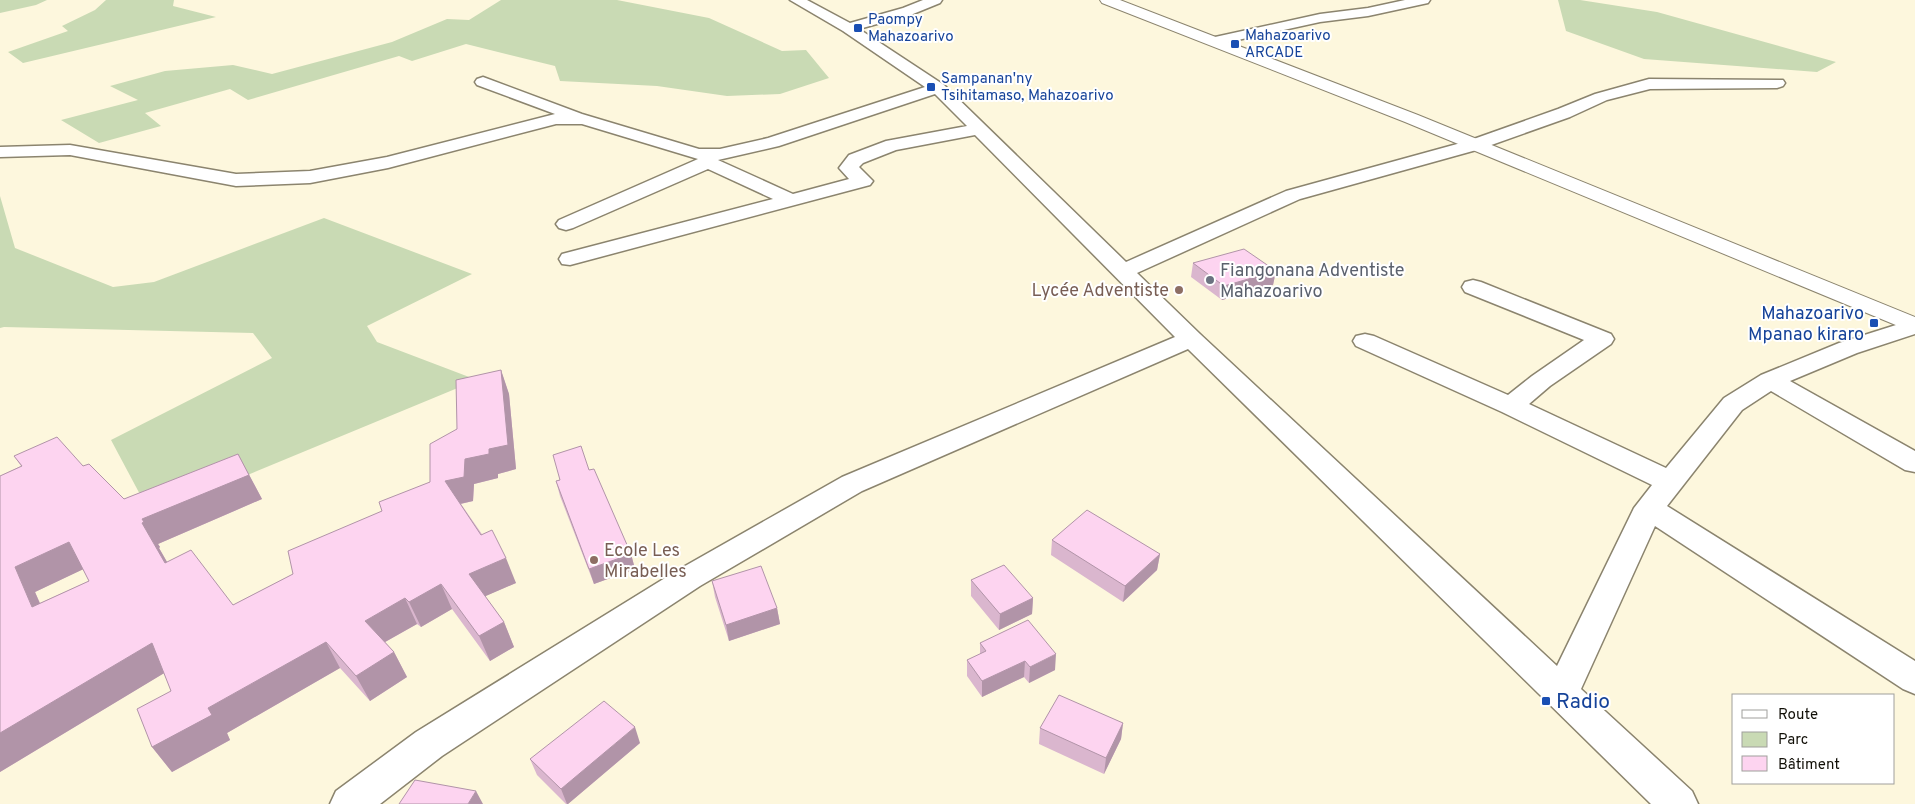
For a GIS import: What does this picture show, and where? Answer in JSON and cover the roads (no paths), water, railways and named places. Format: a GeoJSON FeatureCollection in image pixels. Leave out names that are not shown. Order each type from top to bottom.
{"type":"FeatureCollection","features":[{"type":"Feature","properties":{"kind":"main road"},"geometry":{"type":"LineString","coordinates":[[1106,0],[1215,41],[1474,145],[1915,326]]}},
{"type":"Feature","properties":{"kind":"street"},"geometry":{"type":"LineString","coordinates":[[797,0],[848,28],[938,88],[1191,339],[1678,804]]}},
{"type":"Feature","properties":{"kind":"street"},"geometry":{"type":"LineString","coordinates":[[848,28],[908,11],[935,0]]}},
{"type":"Feature","properties":{"kind":"street"},"geometry":{"type":"LineString","coordinates":[[1215,41],[1320,18],[1368,12],[1423,0]]}},
{"type":"Feature","properties":{"kind":"street"},"geometry":{"type":"LineString","coordinates":[[483,82],[583,119],[709,158],[792,200]]}},
{"type":"Feature","properties":{"kind":"street"},"geometry":{"type":"LineString","coordinates":[[1122,272],[1154,256],[1292,196],[1474,145],[1564,113],[1601,97],[1649,84],[1777,83]]}},
{"type":"Feature","properties":{"kind":"street"},"geometry":{"type":"LineString","coordinates":[[566,224],[709,158],[774,142],[938,88]]}},
{"type":"Feature","properties":{"kind":"street"},"geometry":{"type":"LineString","coordinates":[[0,152],[70,150],[236,180],[310,177],[388,162],[556,118],[583,119]]}},
{"type":"Feature","properties":{"kind":"street"},"geometry":{"type":"LineString","coordinates":[[570,259],[862,181],[848,168],[856,159],[892,145],[979,129]]}},
{"type":"Feature","properties":{"kind":"street"},"geometry":{"type":"LineString","coordinates":[[1473,286],[1602,339],[1542,380],[1510,406]]}},
{"type":"Feature","properties":{"kind":"street"},"geometry":{"type":"LineString","coordinates":[[1562,692],[1649,508],[1733,404],[1770,380],[1848,348],[1915,326]]}},
{"type":"Feature","properties":{"kind":"street"},"geometry":{"type":"LineString","coordinates":[[350,804],[429,744],[689,578],[852,484],[1191,339]]}},
{"type":"Feature","properties":{"kind":"street"},"geometry":{"type":"LineString","coordinates":[[1365,341],[1510,406],[1670,482]]}},
{"type":"Feature","properties":{"kind":"street"},"geometry":{"type":"LineString","coordinates":[[1770,380],[1915,463]]}},
{"type":"Feature","properties":{"kind":"street"},"geometry":{"type":"LineString","coordinates":[[1649,508],[1915,679]]}},
{"type":"Feature","properties":{"kind":"place","name":"Paompy Mahazoarivo"},"geometry":{"type":"Point","coordinates":[858,28]}},
{"type":"Feature","properties":{"kind":"place","name":"Mahazoarivo ARCADE"},"geometry":{"type":"Point","coordinates":[1235,44]}},
{"type":"Feature","properties":{"kind":"place","name":"Sampanan'ny Tsihitamaso, Mahazoarivo"},"geometry":{"type":"Point","coordinates":[931,87]}},
{"type":"Feature","properties":{"kind":"place","name":"Fiangonana Adventiste Mahazoarivo"},"geometry":{"type":"Point","coordinates":[1210,280]}},
{"type":"Feature","properties":{"kind":"place","name":"Lycée Adventiste"},"geometry":{"type":"Point","coordinates":[1179,290]}},
{"type":"Feature","properties":{"kind":"place","name":"Mahazoarivo Mpanao kiraro"},"geometry":{"type":"Point","coordinates":[1874,323]}},
{"type":"Feature","properties":{"kind":"place","name":"Ecole Les Mirabelles"},"geometry":{"type":"Point","coordinates":[594,560]}},
{"type":"Feature","properties":{"kind":"place","name":"Radio"},"geometry":{"type":"Point","coordinates":[1546,701]}}]}
